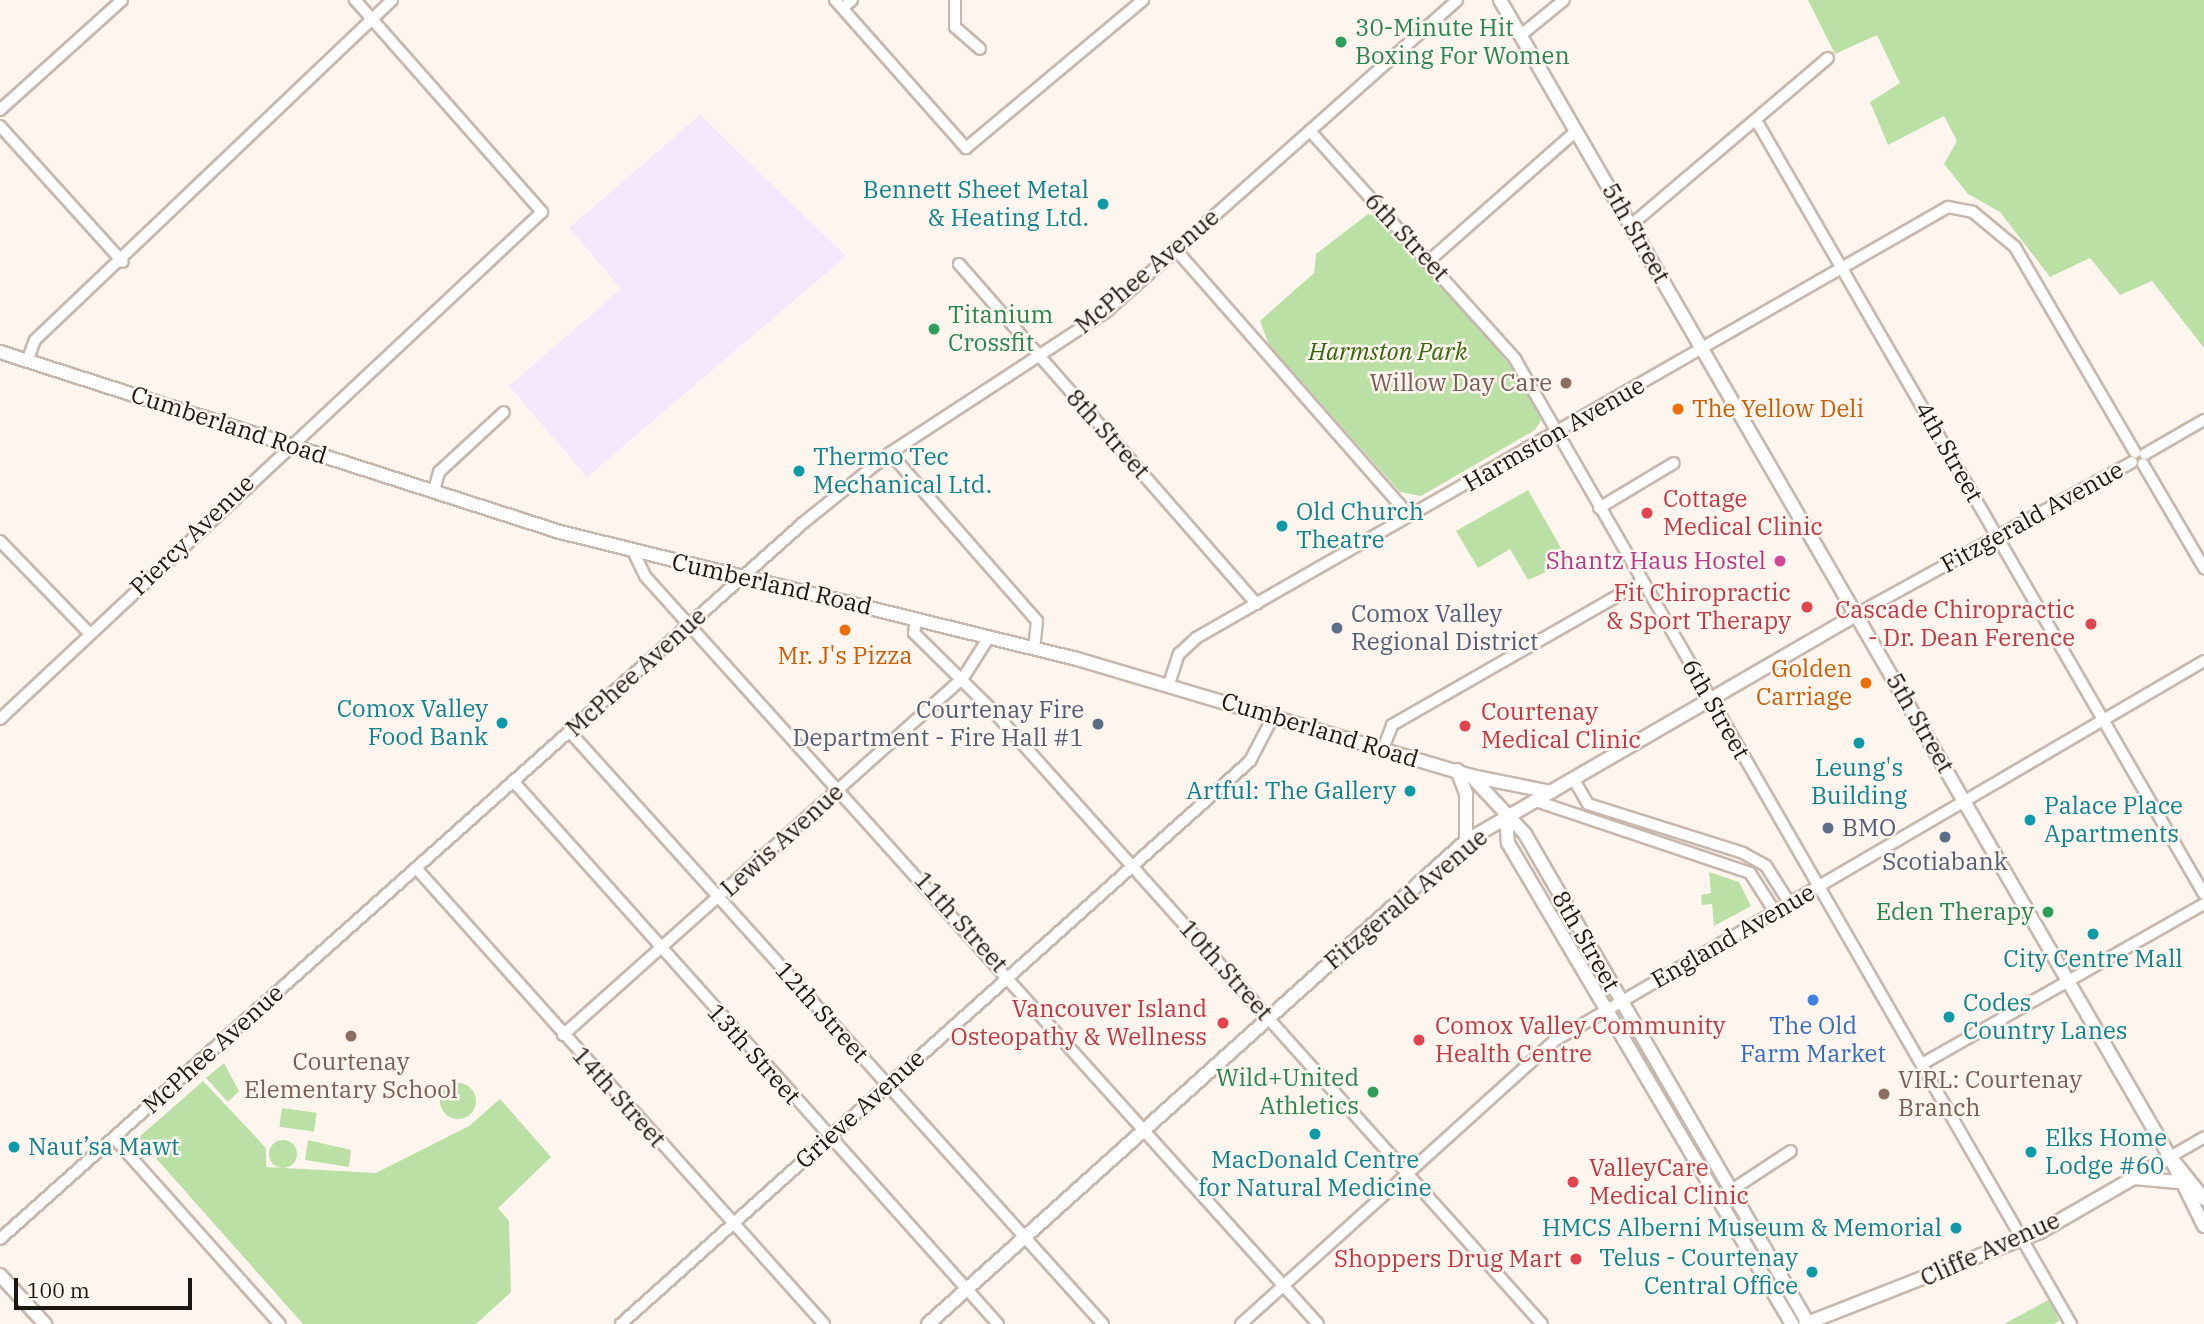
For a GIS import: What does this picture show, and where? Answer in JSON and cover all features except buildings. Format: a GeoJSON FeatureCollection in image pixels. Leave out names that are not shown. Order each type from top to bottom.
{"type":"FeatureCollection","features":[{"type":"Feature","properties":{"kind":"street"},"geometry":{"type":"LineString","coordinates":[[0,110],[122,0]]}},
{"type":"Feature","properties":{"kind":"street"},"geometry":{"type":"LineString","coordinates":[[355,0],[372,20]]}},
{"type":"Feature","properties":{"kind":"street"},"geometry":{"type":"LineString","coordinates":[[27,359],[35,340],[122,262],[392,0]]}},
{"type":"Feature","properties":{"kind":"street"},"geometry":{"type":"LineString","coordinates":[[852,0],[839,4],[966,148],[1143,0]]}},
{"type":"Feature","properties":{"kind":"street"},"geometry":{"type":"LineString","coordinates":[[955,0],[955,27],[980,49]]}},
{"type":"Feature","properties":{"kind":"street","name":"McPhee Avenue"},"geometry":{"type":"LineString","coordinates":[[0,1239],[743,576],[890,453],[1107,311],[1457,0]]}},
{"type":"Feature","properties":{"kind":"street","name":"5th Street"},"geometry":{"type":"LineString","coordinates":[[1500,0],[2069,978],[2170,1157],[2204,1199]]}},
{"type":"Feature","properties":{"kind":"street"},"geometry":{"type":"LineString","coordinates":[[1521,35],[1564,0]]}},
{"type":"Feature","properties":{"kind":"street","name":"Piercy Avenue"},"geometry":{"type":"LineString","coordinates":[[0,719],[542,212],[372,20]]}},
{"type":"Feature","properties":{"kind":"street"},"geometry":{"type":"LineString","coordinates":[[1631,225],[1828,58]]}},
{"type":"Feature","properties":{"kind":"street","name":"4th Street"},"geometry":{"type":"LineString","coordinates":[[1756,120],[1844,266],[1996,538],[2204,894]]}},
{"type":"Feature","properties":{"kind":"street"},"geometry":{"type":"LineString","coordinates":[[0,126],[122,262]]}},
{"type":"Feature","properties":{"kind":"street","name":"6th Street"},"geometry":{"type":"LineString","coordinates":[[1310,131],[1431,259],[1514,359],[1710,700],[1924,1063],[2071,1324]]}},
{"type":"Feature","properties":{"kind":"street"},"geometry":{"type":"LineString","coordinates":[[1431,259],[1576,131]]}},
{"type":"Feature","properties":{"kind":"street","name":"Harmston Avenue"},"geometry":{"type":"LineString","coordinates":[[1169,684],[1188,644],[1409,515],[1558,434],[1948,207],[1961,206],[2015,247],[2139,458]]}},
{"type":"Feature","properties":{"kind":"street"},"geometry":{"type":"LineString","coordinates":[[1176,250],[1409,515]]}},
{"type":"Feature","properties":{"kind":"street","name":"8th Street"},"geometry":{"type":"LineString","coordinates":[[959,264],[1256,604]]}},
{"type":"Feature","properties":{"kind":"street","name":"Cumberland Road"},"geometry":{"type":"LineString","coordinates":[[0,352],[634,553],[743,576],[1034,648],[1169,684],[1471,776],[1551,792]]}},
{"type":"Feature","properties":{"kind":"street"},"geometry":{"type":"LineString","coordinates":[[434,490],[439,472],[504,412]]}},
{"type":"Feature","properties":{"kind":"street","name":"Fitzgerald Avenue"},"geometry":{"type":"LineString","coordinates":[[928,1324],[1466,841],[1857,614],[2204,420]]}},
{"type":"Feature","properties":{"kind":"street"},"geometry":{"type":"LineString","coordinates":[[890,453],[1037,621],[1034,648]]}},
{"type":"Feature","properties":{"kind":"street"},"geometry":{"type":"LineString","coordinates":[[2139,458],[2204,568]]}},
{"type":"Feature","properties":{"kind":"street"},"geometry":{"type":"LineString","coordinates":[[1599,508],[1674,463]]}},
{"type":"Feature","properties":{"kind":"street"},"geometry":{"type":"LineString","coordinates":[[0,541],[89,634]]}},
{"type":"Feature","properties":{"kind":"street","name":"11th Street"},"geometry":{"type":"LineString","coordinates":[[634,553],[645,576],[841,788],[1318,1324]]}},
{"type":"Feature","properties":{"kind":"street"},"geometry":{"type":"LineString","coordinates":[[1383,749],[1392,725],[1643,582]]}},
{"type":"Feature","properties":{"kind":"street","name":"10th Street"},"geometry":{"type":"LineString","coordinates":[[916,619],[914,633],[963,678],[1133,865],[1542,1324]]}},
{"type":"Feature","properties":{"kind":"street","name":"Lewis Avenue"},"geometry":{"type":"LineString","coordinates":[[563,1035],[963,678],[989,637]]}},
{"type":"Feature","properties":{"kind":"street","name":"England Avenue"},"geometry":{"type":"LineString","coordinates":[[1241,1324],[1554,1041],[2204,661]]}},
{"type":"Feature","properties":{"kind":"street","name":"Grieve Avenue"},"geometry":{"type":"LineString","coordinates":[[623,1323],[1258,755],[1273,717]]}},
{"type":"Feature","properties":{"kind":"street","name":"12th Street"},"geometry":{"type":"LineString","coordinates":[[569,731],[1103,1324]]}},
{"type":"Feature","properties":{"kind":"street"},"geometry":{"type":"LineString","coordinates":[[1457,771],[1466,794],[1466,841]]}},
{"type":"Feature","properties":{"kind":"street","name":"8th Street"},"geometry":{"type":"LineString","coordinates":[[1471,776],[1506,817],[1525,834],[1620,1001],[1732,1188],[1807,1323]]}},
{"type":"Feature","properties":{"kind":"street"},"geometry":{"type":"LineString","coordinates":[[1573,778],[1588,804],[1743,853],[1766,866],[1790,904]]}},
{"type":"Feature","properties":{"kind":"street","name":"13th Street"},"geometry":{"type":"LineString","coordinates":[[513,781],[998,1324]]}},
{"type":"Feature","properties":{"kind":"street"},"geometry":{"type":"LineString","coordinates":[[1536,801],[1750,873],[1775,912]]}},
{"type":"Feature","properties":{"kind":"street","name":"8th Street"},"geometry":{"type":"LineString","coordinates":[[1506,817],[1508,843],[1792,1324]]}},
{"type":"Feature","properties":{"kind":"street","name":"14th Street"},"geometry":{"type":"LineString","coordinates":[[416,868],[824,1324]]}},
{"type":"Feature","properties":{"kind":"street"},"geometry":{"type":"LineString","coordinates":[[1924,1063],[2069,978],[2204,904]]}},
{"type":"Feature","properties":{"kind":"street","name":"Cliffe Avenue"},"geometry":{"type":"LineString","coordinates":[[1807,1323],[2024,1238],[2204,1136]]}},
{"type":"Feature","properties":{"kind":"street"},"geometry":{"type":"LineString","coordinates":[[114,1138],[280,1324]]}},
{"type":"Feature","properties":{"kind":"street"},"geometry":{"type":"LineString","coordinates":[[1718,1199],[1791,1151]]}},
{"type":"Feature","properties":{"kind":"street","name":"5th Street"},"geometry":{"type":"LineString","coordinates":[[2170,1157],[2178,1182],[2204,1226]]}},
{"type":"Feature","properties":{"kind":"street"},"geometry":{"type":"LineString","coordinates":[[2134,1178],[2178,1182]]}},
{"type":"Feature","properties":{"kind":"street"},"geometry":{"type":"LineString","coordinates":[[0,1275],[45,1324]]}},
{"type":"Feature","properties":{"kind":"shaded area"},"geometry":{"type":"Polygon","coordinates":[[[700,115],[846,256],[587,477],[509,386],[621,289],[569,228],[700,115]]]}},
{"type":"Feature","properties":{"kind":"green space"},"geometry":{"type":"Polygon","coordinates":[[[1808,0],[2204,0],[2204,348],[2152,281],[2120,295],[2090,258],[2050,277],[2000,212],[1968,194],[1944,164],[1957,141],[1944,116],[1888,145],[1870,102],[1900,83],[1877,35],[1835,54],[1808,0]]]}},
{"type":"Feature","properties":{"kind":"green space","name":"Harmston Park"},"geometry":{"type":"Polygon","coordinates":[[[1368,214],[1382,218],[1481,330],[1516,373],[1541,420],[1535,430],[1421,496],[1400,492],[1269,345],[1260,321],[1314,273],[1316,254],[1368,214]]]}},
{"type":"Feature","properties":{"kind":"green space"},"geometry":{"type":"Polygon","coordinates":[[[1528,490],[1569,562],[1528,580],[1510,549],[1478,568],[1456,531],[1528,490]]]}},
{"type":"Feature","properties":{"kind":"green space"},"geometry":{"type":"Polygon","coordinates":[[[1709,872],[1739,882],[1751,906],[1714,926],[1712,904],[1702,905],[1701,895],[1711,893],[1709,872]]]}},
{"type":"Feature","properties":{"kind":"green space"},"geometry":{"type":"Polygon","coordinates":[[[224,1063],[239,1091],[228,1102],[206,1078],[224,1063]]]}},
{"type":"Feature","properties":{"kind":"green space"},"geometry":{"type":"Polygon","coordinates":[[[203,1081],[266,1148],[266,1167],[376,1173],[469,1126],[500,1099],[551,1157],[498,1208],[509,1221],[511,1292],[476,1324],[303,1324],[138,1138],[203,1081]]]}},
{"type":"Feature","properties":{"kind":"green space"},"geometry":{"type":"Polygon","coordinates":[[[458,1083],[471,1088],[476,1101],[471,1114],[458,1119],[445,1114],[440,1101],[445,1088],[458,1083]]]}},
{"type":"Feature","properties":{"kind":"green space"},"geometry":{"type":"Polygon","coordinates":[[[282,1108],[317,1113],[314,1132],[279,1127],[282,1108]]]}},
{"type":"Feature","properties":{"kind":"green space"},"geometry":{"type":"Polygon","coordinates":[[[283,1140],[293,1144],[297,1154],[293,1164],[283,1168],[273,1164],[269,1154],[273,1144],[283,1140]]]}},
{"type":"Feature","properties":{"kind":"green space"},"geometry":{"type":"Polygon","coordinates":[[[308,1140],[351,1150],[349,1167],[305,1160],[308,1140]]]}},
{"type":"Feature","properties":{"kind":"green space"},"geometry":{"type":"Polygon","coordinates":[[[2050,1299],[2059,1321],[2054,1324],[2004,1324],[2050,1299]]]}},
{"type":"Feature","properties":{"kind":"place","name":"30-Minute Hit Boxing For Women"},"geometry":{"type":"Point","coordinates":[1341,42]}},
{"type":"Feature","properties":{"kind":"place","name":"Bennett Sheet Metal & Heating Ltd."},"geometry":{"type":"Point","coordinates":[1103,204]}},
{"type":"Feature","properties":{"kind":"place","name":"Titanium Crossfit"},"geometry":{"type":"Point","coordinates":[934,329]}},
{"type":"Feature","properties":{"kind":"place","name":"Willow Day Care"},"geometry":{"type":"Point","coordinates":[1566,383]}},
{"type":"Feature","properties":{"kind":"place","name":"The Yellow Deli"},"geometry":{"type":"Point","coordinates":[1678,409]}},
{"type":"Feature","properties":{"kind":"place","name":"Thermo Tec Mechanical Ltd."},"geometry":{"type":"Point","coordinates":[799,471]}},
{"type":"Feature","properties":{"kind":"place","name":"Cottage Medical Clinic"},"geometry":{"type":"Point","coordinates":[1647,513]}},
{"type":"Feature","properties":{"kind":"place","name":"Old Church Theatre"},"geometry":{"type":"Point","coordinates":[1282,526]}},
{"type":"Feature","properties":{"kind":"place","name":"Shantz Haus Hostel"},"geometry":{"type":"Point","coordinates":[1780,561]}},
{"type":"Feature","properties":{"kind":"place","name":"Fit Chiropractic & Sport Therapy"},"geometry":{"type":"Point","coordinates":[1807,607]}},
{"type":"Feature","properties":{"kind":"place","name":"Cascade Chiropractic - Dr. Dean Ference"},"geometry":{"type":"Point","coordinates":[2091,624]}},
{"type":"Feature","properties":{"kind":"place","name":"Comox Valley Regional District"},"geometry":{"type":"Point","coordinates":[1337,628]}},
{"type":"Feature","properties":{"kind":"place","name":"Mr. J's Pizza"},"geometry":{"type":"Point","coordinates":[845,630]}},
{"type":"Feature","properties":{"kind":"place","name":"Golden Carriage"},"geometry":{"type":"Point","coordinates":[1866,683]}},
{"type":"Feature","properties":{"kind":"place","name":"Comox Valley Food Bank"},"geometry":{"type":"Point","coordinates":[502,723]}},
{"type":"Feature","properties":{"kind":"place","name":"Courtenay Fire Department - Fire Hall #1"},"geometry":{"type":"Point","coordinates":[1098,724]}},
{"type":"Feature","properties":{"kind":"place","name":"Courtenay Medical Clinic"},"geometry":{"type":"Point","coordinates":[1465,726]}},
{"type":"Feature","properties":{"kind":"place","name":"Leung's Building"},"geometry":{"type":"Point","coordinates":[1859,743]}},
{"type":"Feature","properties":{"kind":"place","name":"Artful: The Gallery"},"geometry":{"type":"Point","coordinates":[1410,791]}},
{"type":"Feature","properties":{"kind":"place","name":"Palace Place Apartments"},"geometry":{"type":"Point","coordinates":[2030,820]}},
{"type":"Feature","properties":{"kind":"place","name":"BMO"},"geometry":{"type":"Point","coordinates":[1828,828]}},
{"type":"Feature","properties":{"kind":"place","name":"Scotiabank"},"geometry":{"type":"Point","coordinates":[1945,837]}},
{"type":"Feature","properties":{"kind":"place","name":"Eden Therapy"},"geometry":{"type":"Point","coordinates":[2048,912]}},
{"type":"Feature","properties":{"kind":"place","name":"City Centre Mall"},"geometry":{"type":"Point","coordinates":[2093,934]}},
{"type":"Feature","properties":{"kind":"place","name":"The Old Farm Market"},"geometry":{"type":"Point","coordinates":[1813,1000]}},
{"type":"Feature","properties":{"kind":"place","name":"Codes Country Lanes"},"geometry":{"type":"Point","coordinates":[1949,1017]}},
{"type":"Feature","properties":{"kind":"place","name":"Vancouver Island Osteopathy & Wellness"},"geometry":{"type":"Point","coordinates":[1223,1023]}},
{"type":"Feature","properties":{"kind":"place","name":"Courtenay Elementary School"},"geometry":{"type":"Point","coordinates":[351,1036]}},
{"type":"Feature","properties":{"kind":"place","name":"Comox Valley Community Health Centre"},"geometry":{"type":"Point","coordinates":[1419,1040]}},
{"type":"Feature","properties":{"kind":"place","name":"Wild+United Athletics"},"geometry":{"type":"Point","coordinates":[1373,1092]}},
{"type":"Feature","properties":{"kind":"place","name":"VIRL: Courtenay Branch"},"geometry":{"type":"Point","coordinates":[1884,1094]}},
{"type":"Feature","properties":{"kind":"place","name":"MacDonald Centre for Natural Medicine"},"geometry":{"type":"Point","coordinates":[1315,1134]}},
{"type":"Feature","properties":{"kind":"place","name":"Naut’sa Mawt"},"geometry":{"type":"Point","coordinates":[14,1147]}},
{"type":"Feature","properties":{"kind":"place","name":"Elks Home Lodge #60"},"geometry":{"type":"Point","coordinates":[2031,1152]}},
{"type":"Feature","properties":{"kind":"place","name":"ValleyCare Medical Clinic"},"geometry":{"type":"Point","coordinates":[1573,1182]}},
{"type":"Feature","properties":{"kind":"place","name":"HMCS Alberni Museum & Memorial"},"geometry":{"type":"Point","coordinates":[1956,1228]}},
{"type":"Feature","properties":{"kind":"place","name":"Shoppers Drug Mart"},"geometry":{"type":"Point","coordinates":[1576,1259]}},
{"type":"Feature","properties":{"kind":"place","name":"Telus - Courtenay Central Office"},"geometry":{"type":"Point","coordinates":[1812,1272]}}]}
